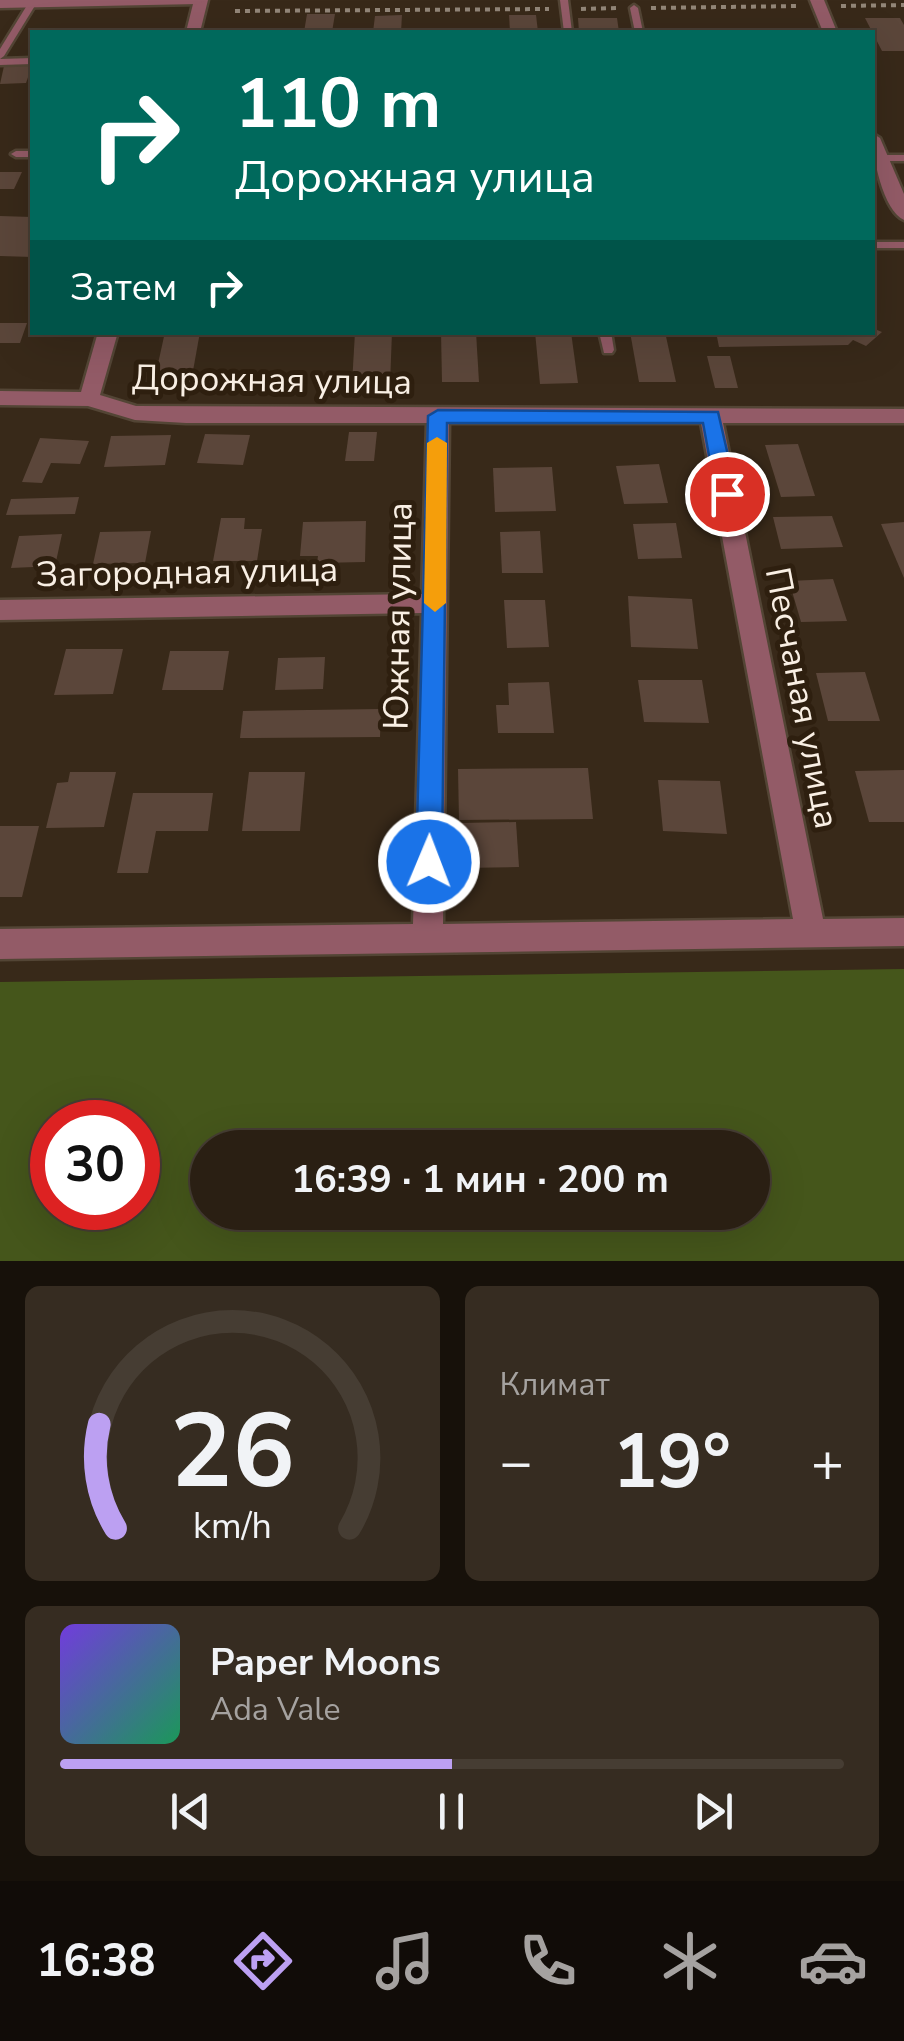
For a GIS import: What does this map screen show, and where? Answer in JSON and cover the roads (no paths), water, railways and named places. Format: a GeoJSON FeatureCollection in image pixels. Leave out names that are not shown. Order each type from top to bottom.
{"type":"FeatureCollection","features":[{"type":"Feature","properties":{"kind":"street"},"geometry":{"type":"LineString","coordinates":[[0,4],[199,0],[192,30]]}},
{"type":"Feature","properties":{"kind":"street"},"geometry":{"type":"LineString","coordinates":[[817,0],[829,30]]}},
{"type":"Feature","properties":{"kind":"street"},"geometry":{"type":"LineString","coordinates":[[875,145],[904,216]]}},
{"type":"Feature","properties":{"kind":"street"},"geometry":{"type":"LineString","coordinates":[[89,399],[107,335]]}},
{"type":"Feature","properties":{"kind":"street","name":"Дорожная улица"},"geometry":{"type":"LineString","coordinates":[[0,398],[89,399],[135,413],[186,416],[904,416]]}},
{"type":"Feature","properties":{"kind":"street","name":"Южная улица"},"geometry":{"type":"LineString","coordinates":[[428,938],[438,416]]}},
{"type":"Feature","properties":{"kind":"street","name":"Песчаная улица"},"geometry":{"type":"LineString","coordinates":[[712,416],[811,934]]}},
{"type":"Feature","properties":{"kind":"street","name":"Загородная улица"},"geometry":{"type":"LineString","coordinates":[[0,610],[435,603]]}},
{"type":"Feature","properties":{"kind":"street"},"geometry":{"type":"LineString","coordinates":[[0,944],[904,932]]}},
{"type":"Feature","properties":{"kind":"lane"},"geometry":{"type":"LineString","coordinates":[[564,0],[568,30]]}},
{"type":"Feature","properties":{"kind":"lane"},"geometry":{"type":"LineString","coordinates":[[30,61],[0,59],[32,4]]}},
{"type":"Feature","properties":{"kind":"lane"},"geometry":{"type":"LineString","coordinates":[[634,8],[639,30]]}},
{"type":"Feature","properties":{"kind":"lane"},"geometry":{"type":"LineString","coordinates":[[16,154],[30,154]]}},
{"type":"Feature","properties":{"kind":"lane"},"geometry":{"type":"LineString","coordinates":[[881,158],[904,158]]}},
{"type":"Feature","properties":{"kind":"lane"},"geometry":{"type":"LineString","coordinates":[[875,244],[904,245]]}},
{"type":"Feature","properties":{"kind":"lane"},"geometry":{"type":"LineString","coordinates":[[606,335],[608,350]]}}]}
